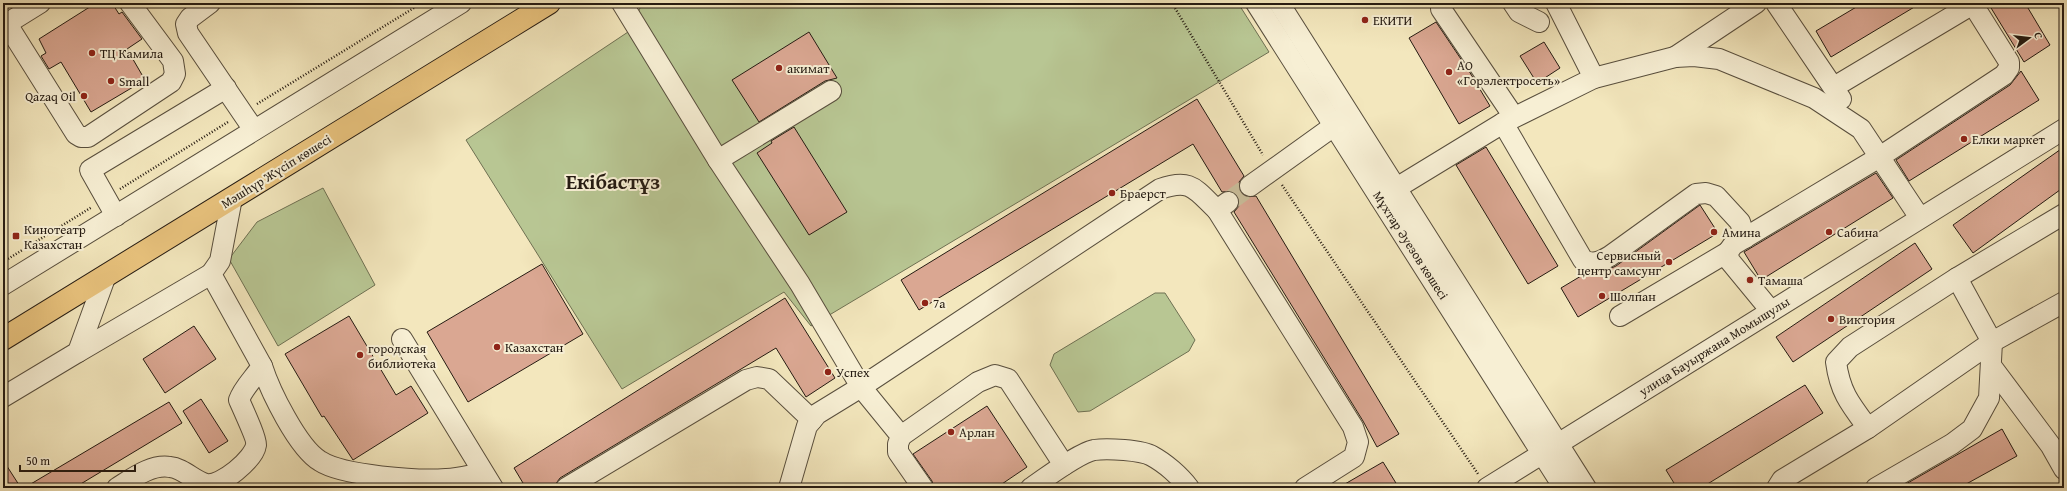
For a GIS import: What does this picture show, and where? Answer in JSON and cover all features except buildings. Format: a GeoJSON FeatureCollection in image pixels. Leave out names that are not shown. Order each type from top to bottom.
{"type":"FeatureCollection","features":[{"type":"Feature","properties":{"kind":"main road","name":"Мәшһүр Жүсіп көшесі"},"geometry":{"type":"LineString","coordinates":[[3,339],[549,3]]}},
{"type":"Feature","properties":{"kind":"street"},"geometry":{"type":"LineString","coordinates":[[40,3],[5,25],[76,134],[81,137],[88,137],[171,82],[175,74],[173,61],[130,3]]}},
{"type":"Feature","properties":{"kind":"street"},"geometry":{"type":"LineString","coordinates":[[184,3],[188,33],[254,130]]}},
{"type":"Feature","properties":{"kind":"street"},"geometry":{"type":"LineString","coordinates":[[186,24],[190,18],[210,3]]}},
{"type":"Feature","properties":{"kind":"street"},"geometry":{"type":"LineString","coordinates":[[3,285],[461,3]]}},
{"type":"Feature","properties":{"kind":"street"},"geometry":{"type":"LineString","coordinates":[[622,3],[718,160],[800,284],[861,388],[901,436]]}},
{"type":"Feature","properties":{"kind":"street","name":"Мұхтар Әуезов көшесі"},"geometry":{"type":"LineString","coordinates":[[1256,3],[1342,120]]}},
{"type":"Feature","properties":{"kind":"street","name":"Мұхтар Әуезов көшесі"},"geometry":{"type":"LineString","coordinates":[[1279,3],[1342,120],[1388,193],[1551,448],[1586,488]]}},
{"type":"Feature","properties":{"kind":"street"},"geometry":{"type":"LineString","coordinates":[[1441,3],[1441,9],[1509,120],[1583,260],[1590,264],[1610,256],[1696,194],[1706,193],[1716,196],[1740,222],[1745,238]]}},
{"type":"Feature","properties":{"kind":"street"},"geometry":{"type":"LineString","coordinates":[[1513,3],[1519,12],[1539,22]]}},
{"type":"Feature","properties":{"kind":"street"},"geometry":{"type":"LineString","coordinates":[[1556,3],[1594,78]]}},
{"type":"Feature","properties":{"kind":"street"},"geometry":{"type":"LineString","coordinates":[[1675,57],[1756,3]]}},
{"type":"Feature","properties":{"kind":"street"},"geometry":{"type":"LineString","coordinates":[[1776,3],[1834,87],[1878,158],[1920,218]]}},
{"type":"Feature","properties":{"kind":"street"},"geometry":{"type":"LineString","coordinates":[[1620,316],[1728,252],[1733,245],[1878,158],[2004,75],[2009,68],[2009,62],[1973,4],[1834,87]]}},
{"type":"Feature","properties":{"kind":"street"},"geometry":{"type":"LineString","coordinates":[[1388,193],[1509,120],[1594,78],[1675,57],[1694,56],[1719,59],[1814,98],[1861,129]]}},
{"type":"Feature","properties":{"kind":"street"},"geometry":{"type":"LineString","coordinates":[[116,216],[90,170],[226,88]]}},
{"type":"Feature","properties":{"kind":"street"},"geometry":{"type":"LineString","coordinates":[[718,160],[831,91]]}},
{"type":"Feature","properties":{"kind":"street"},"geometry":{"type":"LineString","coordinates":[[1250,186],[1273,171],[1342,120]]}},
{"type":"Feature","properties":{"kind":"street","name":"улица Бауыржана Момышулы"},"geometry":{"type":"LineString","coordinates":[[1487,488],[2064,129]]}},
{"type":"Feature","properties":{"kind":"street"},"geometry":{"type":"LineString","coordinates":[[789,488],[807,426],[817,414],[861,388],[1160,189],[1175,184],[1192,186],[1223,206],[1353,427],[1358,442],[1354,457],[1305,488]]}},
{"type":"Feature","properties":{"kind":"street"},"geometry":{"type":"LineString","coordinates":[[3,397],[211,274],[220,262],[232,198]]}},
{"type":"Feature","properties":{"kind":"street"},"geometry":{"type":"LineString","coordinates":[[1868,428],[1853,408],[1839,382],[1836,362],[1850,347],[1957,278],[2064,214]]}},
{"type":"Feature","properties":{"kind":"street"},"geometry":{"type":"LineString","coordinates":[[1728,252],[1729,260],[1771,311]]}},
{"type":"Feature","properties":{"kind":"street"},"geometry":{"type":"LineString","coordinates":[[211,274],[262,366],[266,378],[284,413],[306,449],[321,462],[349,471],[400,478],[488,481]]}},
{"type":"Feature","properties":{"kind":"street"},"geometry":{"type":"LineString","coordinates":[[78,352],[106,275]]}},
{"type":"Feature","properties":{"kind":"street"},"geometry":{"type":"LineString","coordinates":[[1876,488],[1952,444],[1972,429],[1989,398],[1992,367],[1992,342],[1957,278]]}},
{"type":"Feature","properties":{"kind":"street"},"geometry":{"type":"LineString","coordinates":[[1777,488],[1782,480],[1868,428],[1992,342],[2064,302]]}},
{"type":"Feature","properties":{"kind":"street"},"geometry":{"type":"LineString","coordinates":[[402,339],[488,481]]}},
{"type":"Feature","properties":{"kind":"street"},"geometry":{"type":"LineString","coordinates":[[117,488],[141,473],[157,468],[171,467],[207,484],[223,481],[253,456],[256,444],[239,400],[242,392],[250,384],[262,366]]}},
{"type":"Feature","properties":{"kind":"street"},"geometry":{"type":"LineString","coordinates":[[1992,367],[2051,446],[2064,469]]}},
{"type":"Feature","properties":{"kind":"street"},"geometry":{"type":"LineString","coordinates":[[923,488],[898,452],[898,444],[901,436],[978,382],[995,375],[1008,379],[1064,466]]}},
{"type":"Feature","properties":{"kind":"street"},"geometry":{"type":"LineString","coordinates":[[566,488],[746,380],[757,377],[769,379],[812,420]]}},
{"type":"Feature","properties":{"kind":"street","name":"Мұхтар Әуезов көшесі"},"geometry":{"type":"LineString","coordinates":[[1551,448],[1564,488]]}},
{"type":"Feature","properties":{"kind":"street"},"geometry":{"type":"LineString","coordinates":[[1031,488],[1064,466],[1094,450],[1123,450],[1151,455],[1183,480],[1189,488]]}},
{"type":"Feature","properties":{"kind":"path"},"geometry":{"type":"LineString","coordinates":[[3,262],[422,3]]}},
{"type":"Feature","properties":{"kind":"path"},"geometry":{"type":"LineString","coordinates":[[1172,3],[1273,171],[1487,488]]}},
{"type":"Feature","properties":{"kind":"green space"},"geometry":{"type":"Polygon","coordinates":[[[642,3],[1238,3],[1269,52],[811,326],[784,292],[622,389],[466,140],[631,30],[642,3]]]}},
{"type":"Feature","properties":{"kind":"green space"},"geometry":{"type":"Polygon","coordinates":[[[323,188],[375,285],[278,346],[229,259],[257,222],[323,188]]]}},
{"type":"Feature","properties":{"kind":"green space"},"geometry":{"type":"Polygon","coordinates":[[[1155,293],[1165,293],[1195,340],[1189,351],[1090,411],[1078,412],[1050,365],[1054,354],[1155,293]]]}},
{"type":"Feature","properties":{"kind":"tunnel"},"geometry":{"type":"LineString","coordinates":[[1228,202],[1250,186]]}},
{"type":"Feature","properties":{"kind":"place","name":"ЕКИТИ"},"geometry":{"type":"Point","coordinates":[1365,20]}},
{"type":"Feature","properties":{"kind":"place","name":"ТЦ Камила"},"geometry":{"type":"Point","coordinates":[92,53]}},
{"type":"Feature","properties":{"kind":"place","name":"акимат"},"geometry":{"type":"Point","coordinates":[779,68]}},
{"type":"Feature","properties":{"kind":"place","name":"АО «Горэлектросеть»"},"geometry":{"type":"Point","coordinates":[1449,72]}},
{"type":"Feature","properties":{"kind":"place","name":"Small"},"geometry":{"type":"Point","coordinates":[111,81]}},
{"type":"Feature","properties":{"kind":"place","name":"Qazaq Oil"},"geometry":{"type":"Point","coordinates":[84,96]}},
{"type":"Feature","properties":{"kind":"place","name":"Елки маркет"},"geometry":{"type":"Point","coordinates":[1964,139]}},
{"type":"Feature","properties":{"kind":"place","name":"Браерст"},"geometry":{"type":"Point","coordinates":[1112,193]}},
{"type":"Feature","properties":{"kind":"place","name":"Амина"},"geometry":{"type":"Point","coordinates":[1714,232]}},
{"type":"Feature","properties":{"kind":"place","name":"Сабина"},"geometry":{"type":"Point","coordinates":[1829,232]}},
{"type":"Feature","properties":{"kind":"place","name":"Кинотеатр Казахстан"},"geometry":{"type":"Point","coordinates":[16,236]}},
{"type":"Feature","properties":{"kind":"place","name":"Сервисный центр самсунг"},"geometry":{"type":"Point","coordinates":[1669,262]}},
{"type":"Feature","properties":{"kind":"place","name":"Тамаша"},"geometry":{"type":"Point","coordinates":[1750,280]}},
{"type":"Feature","properties":{"kind":"place","name":"Шолпан"},"geometry":{"type":"Point","coordinates":[1602,296]}},
{"type":"Feature","properties":{"kind":"place","name":"7а"},"geometry":{"type":"Point","coordinates":[925,303]}},
{"type":"Feature","properties":{"kind":"place","name":"Виктория"},"geometry":{"type":"Point","coordinates":[1831,319]}},
{"type":"Feature","properties":{"kind":"place","name":"Казахстан"},"geometry":{"type":"Point","coordinates":[497,347]}},
{"type":"Feature","properties":{"kind":"place","name":"городская библиотека"},"geometry":{"type":"Point","coordinates":[360,355]}},
{"type":"Feature","properties":{"kind":"place","name":"Успех"},"geometry":{"type":"Point","coordinates":[828,372]}},
{"type":"Feature","properties":{"kind":"place","name":"Арлан"},"geometry":{"type":"Point","coordinates":[951,432]}},
{"type":"Feature","properties":{"kind":"district","name":"Екібастұз"},"geometry":{"type":"Point","coordinates":[613,182]}}]}
